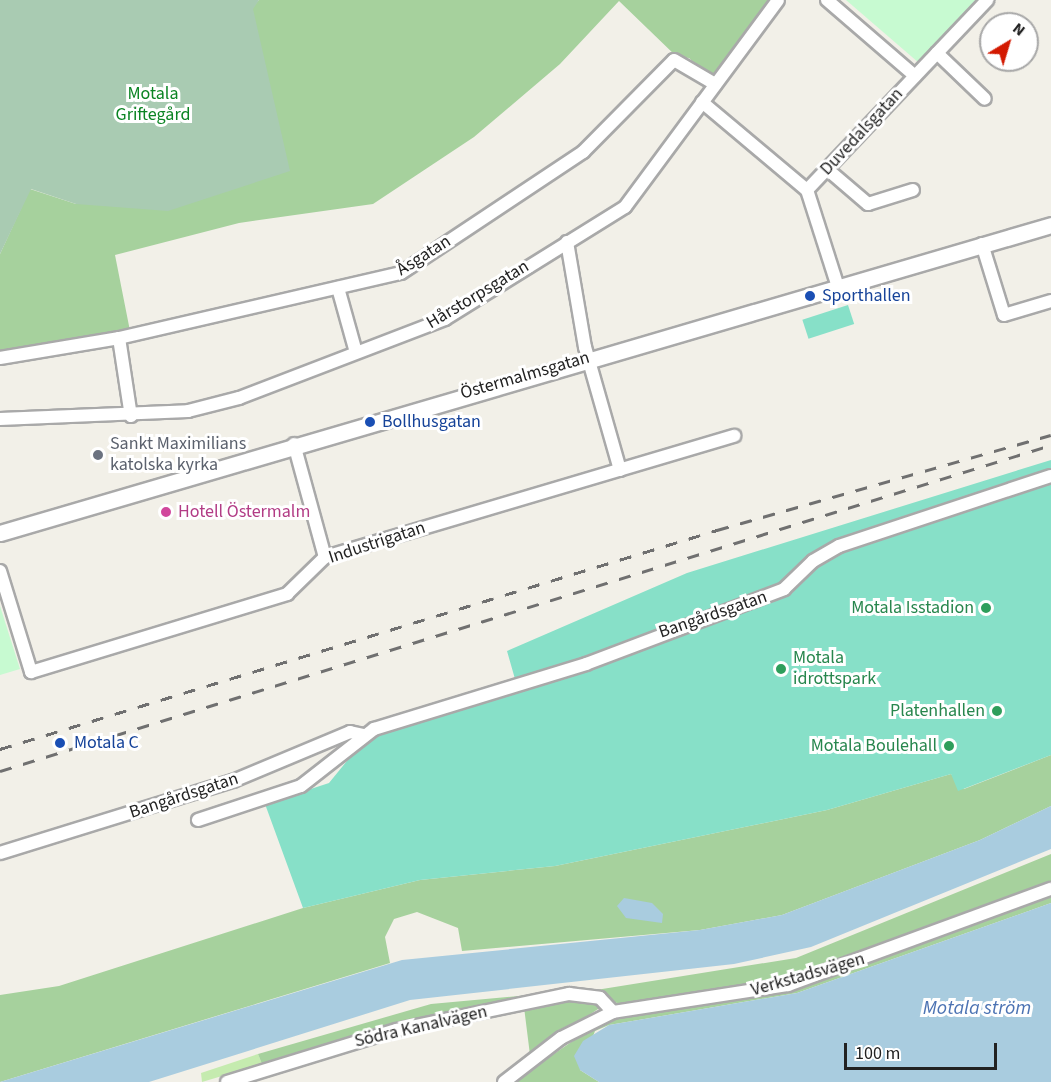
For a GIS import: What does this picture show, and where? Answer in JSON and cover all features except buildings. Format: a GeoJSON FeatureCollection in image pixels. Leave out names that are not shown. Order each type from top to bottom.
{"type":"FeatureCollection","features":[{"type":"Feature","properties":{"kind":"street","name":"Hårstorpsgatan"},"geometry":{"type":"LineString","coordinates":[[0,419],[131,416],[177,412],[239,398],[355,349],[445,319],[636,196],[778,0]]}},
{"type":"Feature","properties":{"kind":"street"},"geometry":{"type":"LineString","coordinates":[[827,0],[915,76]]}},
{"type":"Feature","properties":{"kind":"street","name":"Duvedalsgatan"},"geometry":{"type":"LineString","coordinates":[[838,287],[807,190],[987,0]]}},
{"type":"Feature","properties":{"kind":"street"},"geometry":{"type":"LineString","coordinates":[[936,53],[985,99]]}},
{"type":"Feature","properties":{"kind":"street","name":"Åsgatan"},"geometry":{"type":"LineString","coordinates":[[0,358],[119,338],[401,273],[573,160],[674,60],[715,84]]}},
{"type":"Feature","properties":{"kind":"street"},"geometry":{"type":"LineString","coordinates":[[702,102],[807,190]]}},
{"type":"Feature","properties":{"kind":"street"},"geometry":{"type":"LineString","coordinates":[[827,169],[868,204],[913,190]]}},
{"type":"Feature","properties":{"kind":"street","name":"Östermalmsgatan"},"geometry":{"type":"LineString","coordinates":[[0,533],[294,444],[1051,225]]}},
{"type":"Feature","properties":{"kind":"street"},"geometry":{"type":"LineString","coordinates":[[567,242],[589,358],[620,470]]}},
{"type":"Feature","properties":{"kind":"street"},"geometry":{"type":"LineString","coordinates":[[982,244],[1004,315],[1051,301]]}},
{"type":"Feature","properties":{"kind":"street"},"geometry":{"type":"LineString","coordinates":[[338,288],[355,349]]}},
{"type":"Feature","properties":{"kind":"street"},"geometry":{"type":"LineString","coordinates":[[119,338],[131,416]]}},
{"type":"Feature","properties":{"kind":"street","name":"Industrigatan"},"geometry":{"type":"LineString","coordinates":[[0,571],[31,672],[287,594],[326,557],[734,436]]}},
{"type":"Feature","properties":{"kind":"street"},"geometry":{"type":"LineString","coordinates":[[294,444],[326,557]]}},
{"type":"Feature","properties":{"kind":"street","name":"Bangårdsgatan"},"geometry":{"type":"LineString","coordinates":[[198,820],[301,786],[363,735],[586,664],[777,592],[839,546],[1051,476]]}},
{"type":"Feature","properties":{"kind":"street","name":"Bangårdsgatan"},"geometry":{"type":"LineString","coordinates":[[0,853],[233,781],[350,732],[363,735]]}},
{"type":"Feature","properties":{"kind":"street","name":"Verkstadsvägen"},"geometry":{"type":"LineString","coordinates":[[504,1082],[561,1038],[613,1012],[788,985],[1051,889]]}},
{"type":"Feature","properties":{"kind":"street","name":"Södra Kanalvägen"},"geometry":{"type":"LineString","coordinates":[[227,1082],[396,1030],[569,994],[600,998],[613,1012]]}},
{"type":"Feature","properties":{"kind":"green space","name":"Motala Griftegård"},"geometry":{"type":"Polygon","coordinates":[[[0,0],[259,0],[253,9],[290,171],[168,211],[76,204],[31,189],[0,254],[0,0]]]}},
{"type":"Feature","properties":{"kind":"green space"},"geometry":{"type":"Polygon","coordinates":[[[259,0],[771,0],[717,83],[689,58],[677,57],[619,1],[560,64],[474,137],[373,204],[239,223],[115,255],[131,336],[0,360],[0,254],[30,189],[76,204],[259,0]]]}},
{"type":"Feature","properties":{"kind":"green space"},"geometry":{"type":"Polygon","coordinates":[[[846,0],[978,0],[919,63],[846,0]]]}},
{"type":"Feature","properties":{"kind":"green space"},"geometry":{"type":"Polygon","coordinates":[[[848,305],[854,324],[809,339],[802,320],[848,305]]]}},
{"type":"Feature","properties":{"kind":"green space","name":"Motala idrottspark"},"geometry":{"type":"Polygon","coordinates":[[[1051,460],[1051,755],[958,791],[951,774],[827,810],[555,866],[420,880],[303,908],[265,804],[329,783],[377,724],[517,686],[507,651],[687,573],[1051,460]]]}},
{"type":"Feature","properties":{"kind":"green space"},"geometry":{"type":"Polygon","coordinates":[[[0,606],[20,669],[0,675],[0,606]]]}},
{"type":"Feature","properties":{"kind":"green space"},"geometry":{"type":"Polygon","coordinates":[[[1051,755],[1051,806],[980,840],[782,915],[700,930],[462,951],[458,928],[417,912],[394,919],[385,937],[390,963],[0,1082],[0,995],[59,986],[303,908],[420,880],[555,866],[827,810],[951,774],[964,789],[1051,755]]]}},
{"type":"Feature","properties":{"kind":"green space"},"geometry":{"type":"Polygon","coordinates":[[[1051,854],[1051,884],[779,982],[620,1005],[596,990],[796,958],[1051,854]]]}},
{"type":"Feature","properties":{"kind":"green space"},"geometry":{"type":"Polygon","coordinates":[[[1051,895],[1051,903],[797,993],[609,1025],[595,1031],[580,1070],[599,1082],[513,1082],[602,1021],[804,986],[1051,895]]]}},
{"type":"Feature","properties":{"kind":"green space"},"geometry":{"type":"Polygon","coordinates":[[[561,992],[285,1061],[262,1064],[258,1054],[431,1004],[561,992]]]}},
{"type":"Feature","properties":{"kind":"green space"},"geometry":{"type":"Polygon","coordinates":[[[572,996],[597,999],[601,1007],[530,1055],[524,1007],[572,996]]]}},
{"type":"Feature","properties":{"kind":"green space"},"geometry":{"type":"Polygon","coordinates":[[[258,1054],[262,1064],[202,1082],[201,1073],[258,1054]]]}},
{"type":"Feature","properties":{"kind":"water"},"geometry":{"type":"Polygon","coordinates":[[[1051,806],[1051,849],[811,947],[734,964],[410,1000],[149,1082],[0,1082],[402,960],[700,930],[782,915],[980,840],[1051,806]]]}},
{"type":"Feature","properties":{"kind":"water"},"geometry":{"type":"Polygon","coordinates":[[[624,898],[652,903],[663,914],[662,923],[626,918],[617,906],[624,898]]]}},
{"type":"Feature","properties":{"kind":"water","name":"Motala ström"},"geometry":{"type":"Polygon","coordinates":[[[1051,903],[1051,1082],[599,1082],[580,1070],[574,1056],[583,1041],[609,1025],[797,993],[1051,903]]]}},
{"type":"Feature","properties":{"kind":"railway"},"geometry":{"type":"LineString","coordinates":[[0,749],[717,530],[1051,435]]}},
{"type":"Feature","properties":{"kind":"railway"},"geometry":{"type":"LineString","coordinates":[[0,771],[1051,445]]}},
{"type":"Feature","properties":{"kind":"place","name":"Sporthallen"},"geometry":{"type":"Point","coordinates":[810,296]}},
{"type":"Feature","properties":{"kind":"place","name":"Bollhusgatan"},"geometry":{"type":"Point","coordinates":[370,422]}},
{"type":"Feature","properties":{"kind":"place","name":"Sankt Maximilians katolska kyrka"},"geometry":{"type":"Point","coordinates":[98,455]}},
{"type":"Feature","properties":{"kind":"place","name":"Hotell Östermalm"},"geometry":{"type":"Point","coordinates":[166,512]}},
{"type":"Feature","properties":{"kind":"place","name":"Motala Isstadion"},"geometry":{"type":"Point","coordinates":[986,608]}},
{"type":"Feature","properties":{"kind":"place","name":"Motala idrottspark"},"geometry":{"type":"Point","coordinates":[781,669]}},
{"type":"Feature","properties":{"kind":"place","name":"Platenhallen"},"geometry":{"type":"Point","coordinates":[997,711]}},
{"type":"Feature","properties":{"kind":"place","name":"Motala C"},"geometry":{"type":"Point","coordinates":[60,743]}},
{"type":"Feature","properties":{"kind":"place","name":"Motala Boulehall"},"geometry":{"type":"Point","coordinates":[949,746]}}]}
